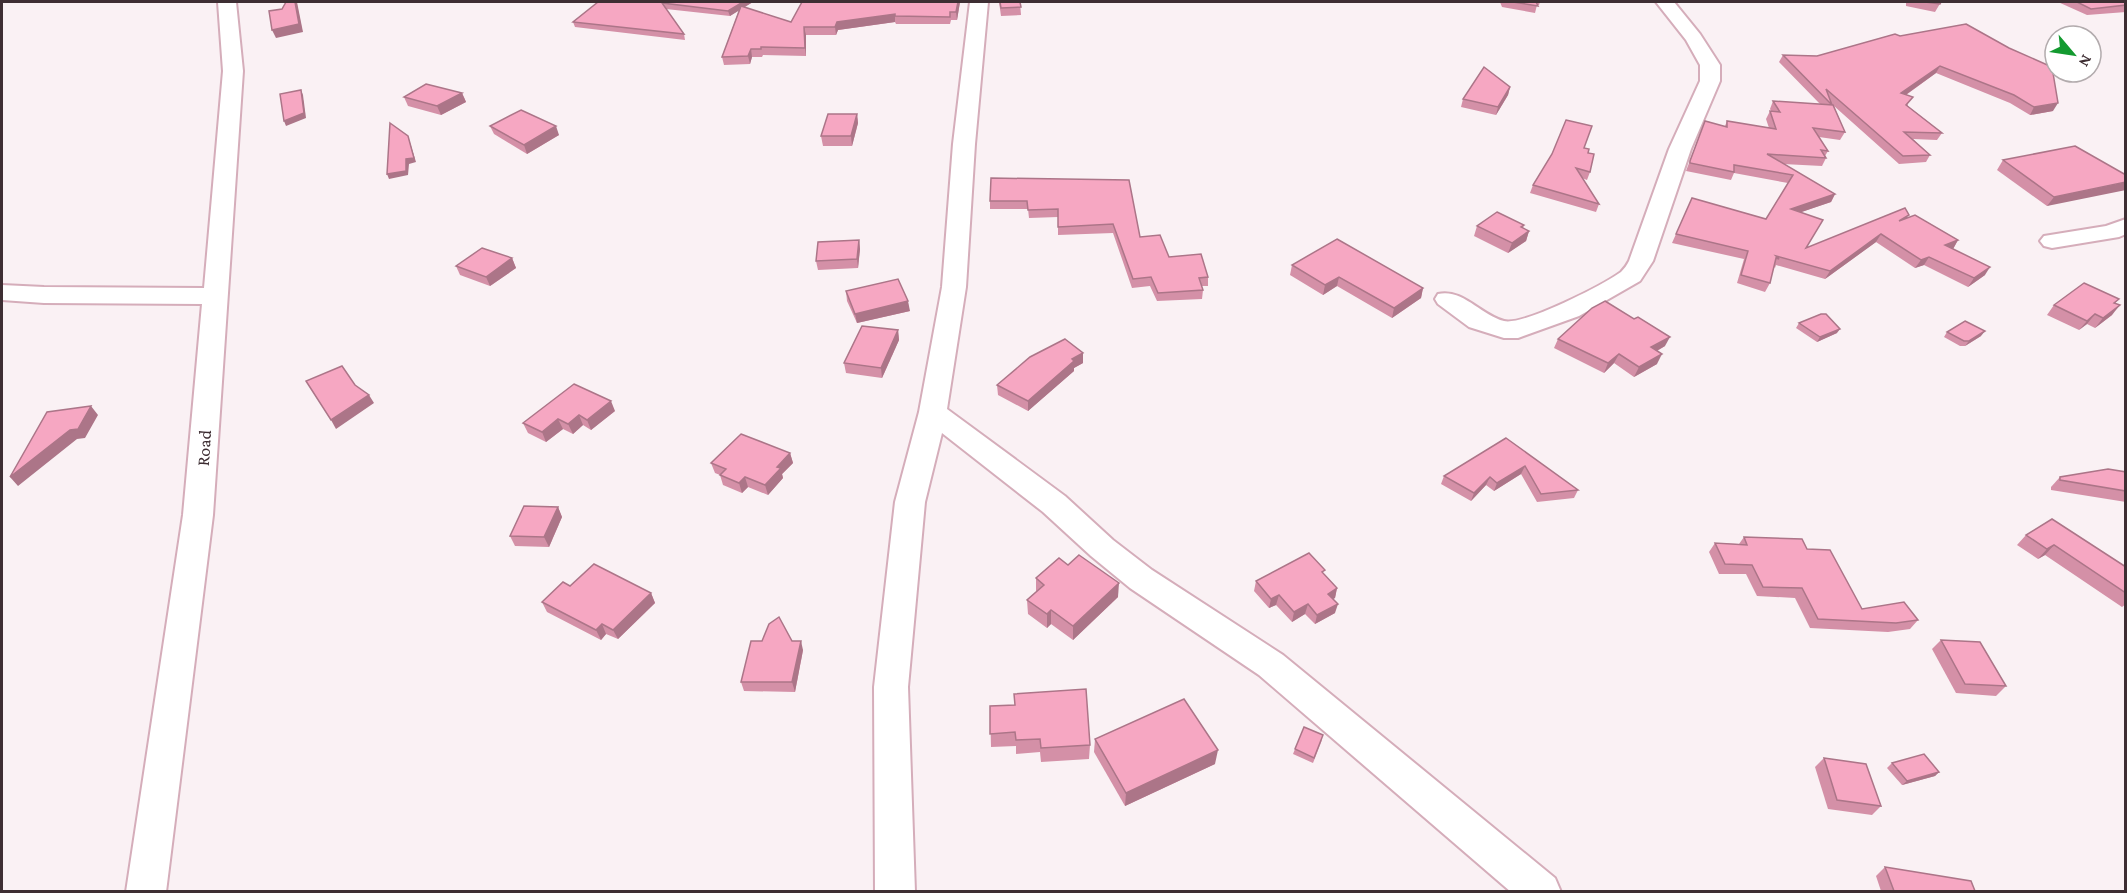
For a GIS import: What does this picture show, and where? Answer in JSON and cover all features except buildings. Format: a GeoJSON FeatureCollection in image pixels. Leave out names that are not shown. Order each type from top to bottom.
{"type":"FeatureCollection","features":[{"type":"Feature","properties":{"kind":"street","name":"Road"},"geometry":{"type":"LineString","coordinates":[[146,891],[198,515],[233,71],[227,2]]}},
{"type":"Feature","properties":{"kind":"street"},"geometry":{"type":"LineString","coordinates":[[894,891],[891,687],[910,502],[933,412],[954,287],[964,144],[979,2]]}},
{"type":"Feature","properties":{"kind":"street"},"geometry":{"type":"LineString","coordinates":[[1447,299],[1478,321],[1504,330],[1518,330],[1570,310],[1631,276],[1644,253],[1680,149],[1710,81],[1710,65],[1694,38],[1665,2]]}},
{"type":"Feature","properties":{"kind":"street"},"geometry":{"type":"LineString","coordinates":[[2052,241],[2111,232],[2126,226]]}},
{"type":"Feature","properties":{"kind":"street"},"geometry":{"type":"LineString","coordinates":[[2,292],[44,295],[216,296]]}},
{"type":"Feature","properties":{"kind":"street"},"geometry":{"type":"LineString","coordinates":[[933,412],[1054,504],[1102,548],[1141,579],[1270,665],[1541,891]]}}]}
